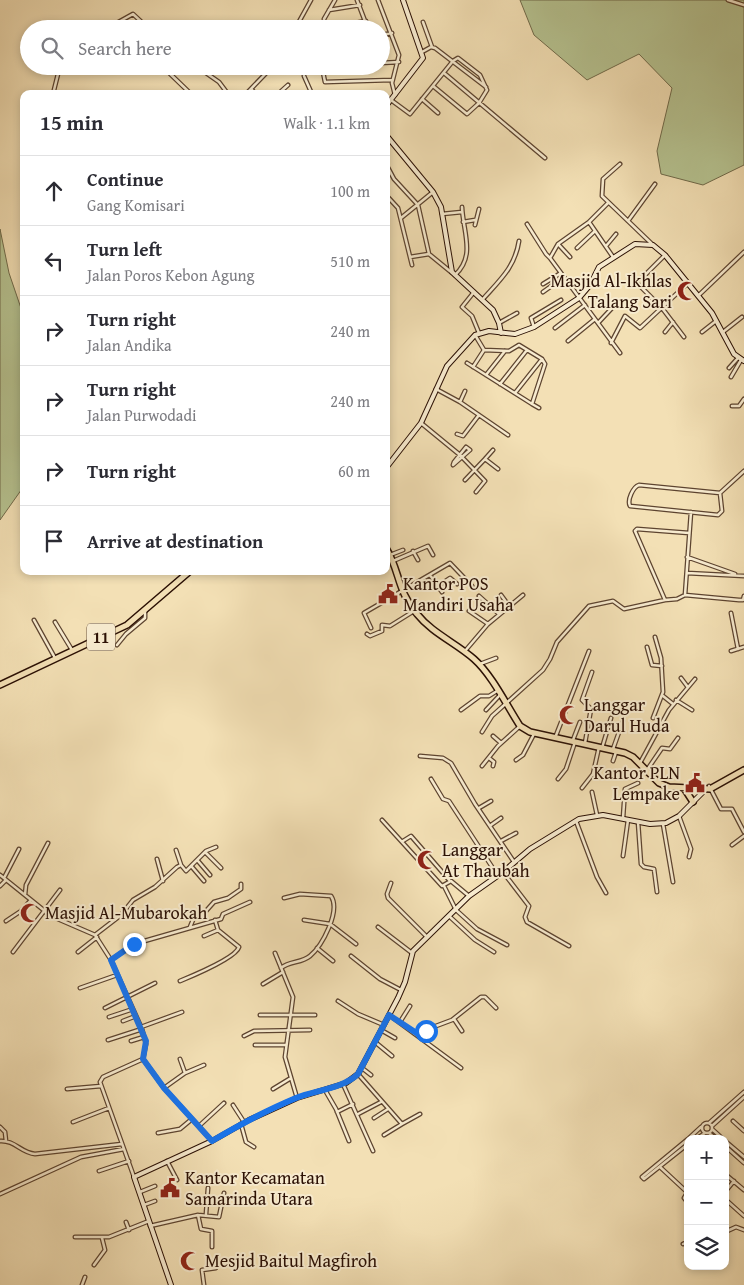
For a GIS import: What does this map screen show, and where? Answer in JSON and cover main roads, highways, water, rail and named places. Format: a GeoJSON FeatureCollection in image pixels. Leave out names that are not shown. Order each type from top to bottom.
{"type":"FeatureCollection","features":[{"type":"Feature","properties":{"kind":"highway"},"geometry":{"type":"LineString","coordinates":[[390,555],[402,593],[414,611],[436,632],[479,664],[520,726],[534,734],[615,750],[629,755],[664,786],[693,789],[706,788],[744,770]]}},
{"type":"Feature","properties":{"kind":"highway","name":"11"},"geometry":{"type":"LineString","coordinates":[[0,685],[127,625],[185,575]]}},
{"type":"Feature","properties":{"kind":"highway"},"geometry":{"type":"LineString","coordinates":[[706,788],[744,766]]}},
{"type":"Feature","properties":{"kind":"highway"},"geometry":{"type":"LineString","coordinates":[[684,788],[691,796],[693,802]]}},
{"type":"Feature","properties":{"kind":"place","name":"Masjid Al-Ikhlas Talang Sari"},"geometry":{"type":"Point","coordinates":[687,291]}},
{"type":"Feature","properties":{"kind":"place","name":"Kantor POS Mandiri Usaha"},"geometry":{"type":"Point","coordinates":[388,594]}},
{"type":"Feature","properties":{"kind":"place","name":"Langgar Darul Huda"},"geometry":{"type":"Point","coordinates":[569,715]}},
{"type":"Feature","properties":{"kind":"place","name":"Kantor PLN Lempake"},"geometry":{"type":"Point","coordinates":[695,783]}},
{"type":"Feature","properties":{"kind":"place","name":"Langgar At Thaubah"},"geometry":{"type":"Point","coordinates":[427,860]}},
{"type":"Feature","properties":{"kind":"place","name":"Masjid Al-Mubarokah"},"geometry":{"type":"Point","coordinates":[30,913]}},
{"type":"Feature","properties":{"kind":"place","name":"Kantor Kecamatan Samarinda Utara"},"geometry":{"type":"Point","coordinates":[170,1188]}},
{"type":"Feature","properties":{"kind":"place","name":"Mesjid Baitul Magfiroh"},"geometry":{"type":"Point","coordinates":[190,1261]}}]}
